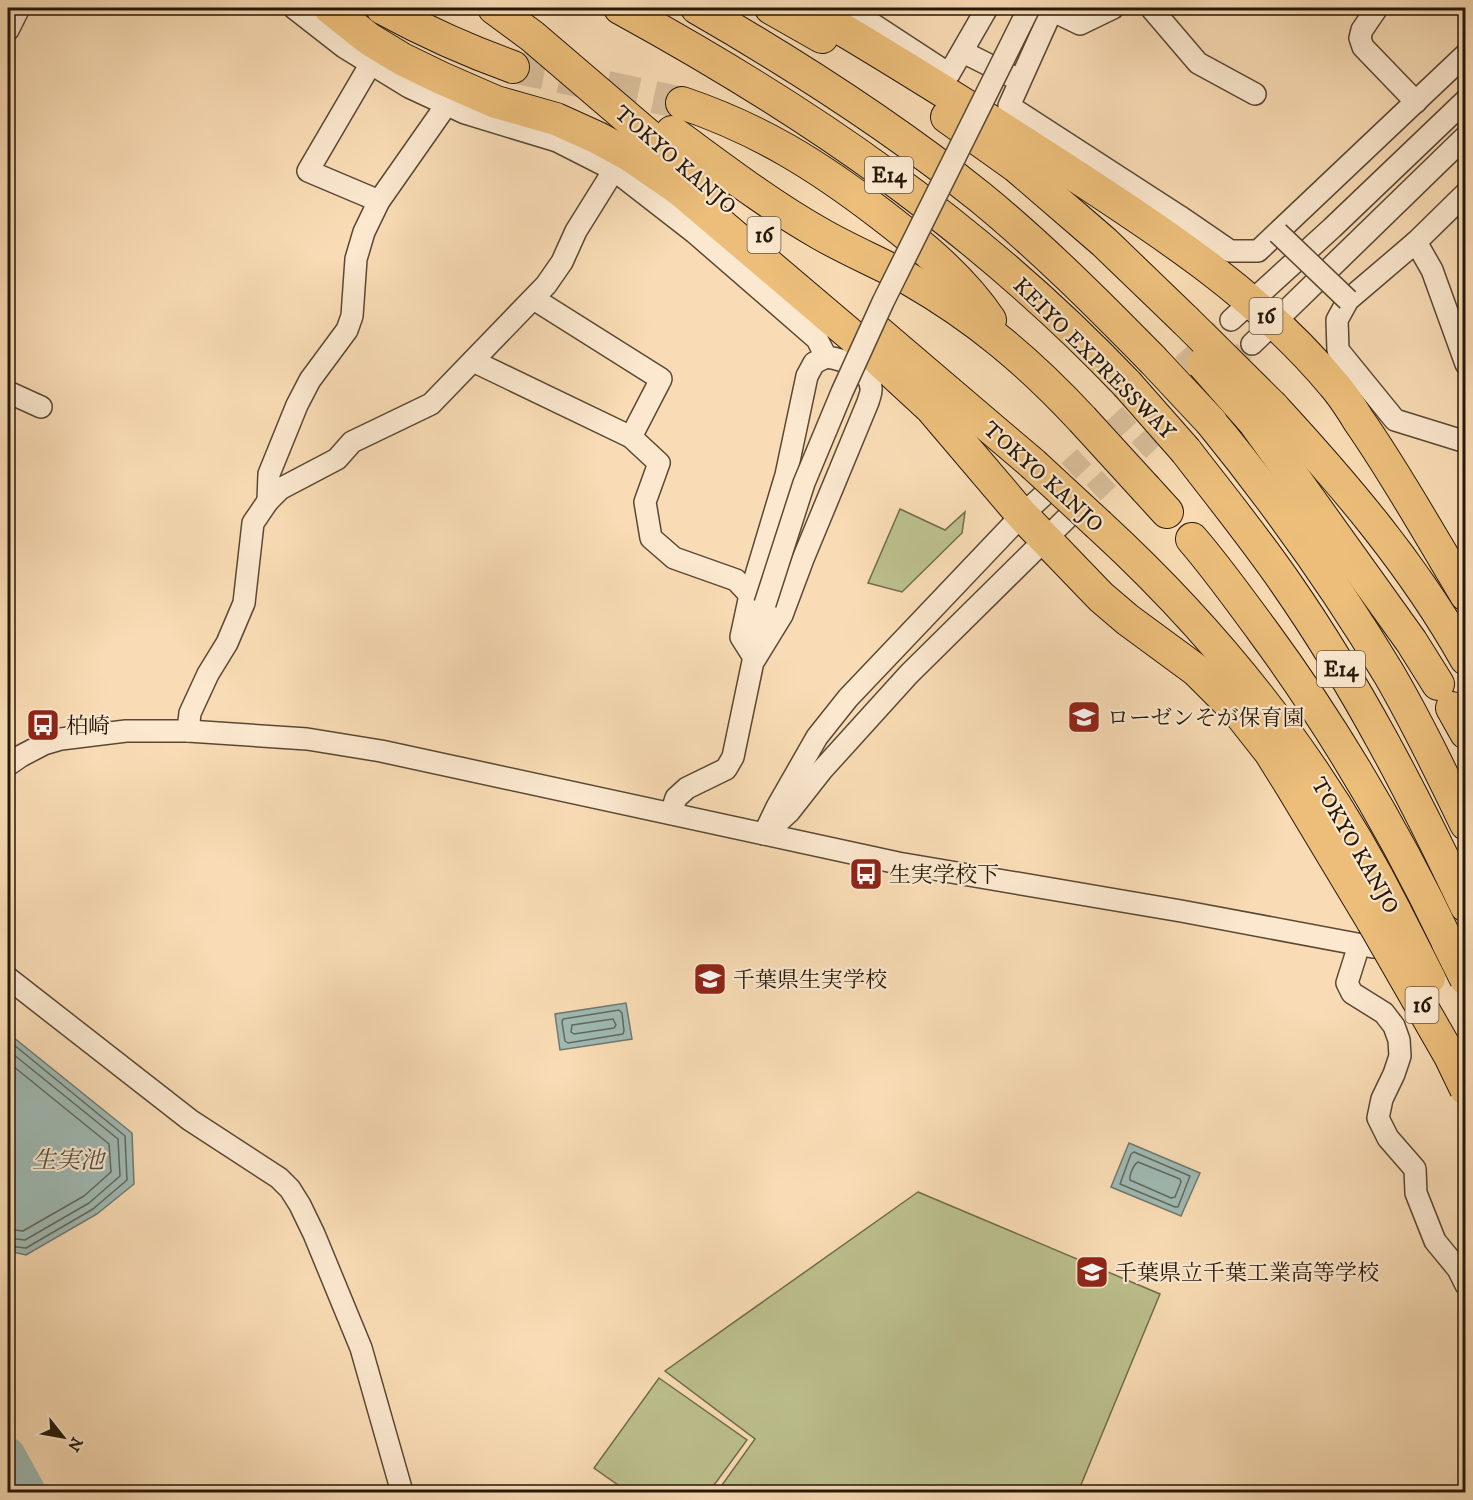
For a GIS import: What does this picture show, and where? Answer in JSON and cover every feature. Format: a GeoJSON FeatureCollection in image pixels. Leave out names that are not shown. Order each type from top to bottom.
{"type":"FeatureCollection","features":[{"type":"Feature","properties":{"kind":"highway"},"geometry":{"type":"LineString","coordinates":[[330,8],[369,39],[402,59],[496,102],[556,119],[631,156],[679,189],[865,347],[931,408],[1022,515],[1101,597],[1196,670],[1240,714],[1270,752],[1290,784],[1375,932]]}},
{"type":"Feature","properties":{"kind":"highway"},"geometry":{"type":"LineString","coordinates":[[382,8],[464,49],[513,67]]}},
{"type":"Feature","properties":{"kind":"highway","name":"TOKYO KANJO"},"geometry":{"type":"LineString","coordinates":[[494,8],[532,36],[1033,464],[1179,602],[1220,647],[1300,751],[1328,794],[1375,872],[1375,932],[1437,992],[1466,1054]]}},
{"type":"Feature","properties":{"kind":"highway","name":"KEIYO EXPRESSWAY"},"geometry":{"type":"LineString","coordinates":[[620,8],[757,86],[830,133],[903,185],[957,227],[1049,307],[1127,384],[1186,451],[1286,582],[1394,760],[1466,906]]}},
{"type":"Feature","properties":{"kind":"highway","name":"KEIYO EXPRESSWAY"},"geometry":{"type":"LineString","coordinates":[[697,8],[783,57],[924,153],[1027,237],[1152,359],[1211,422],[1253,474],[1352,614],[1390,676],[1466,824]]}},
{"type":"Feature","properties":{"kind":"highway"},"geometry":{"type":"LineString","coordinates":[[771,8],[823,38],[957,123],[1017,167],[1060,205],[1077,233],[1180,326],[1264,414],[1333,473],[1398,555],[1466,659]]}},
{"type":"Feature","properties":{"kind":"highway","name":"16"},"geometry":{"type":"LineString","coordinates":[[806,8],[987,118],[1168,237],[1263,334],[1307,355],[1340,393],[1389,465],[1466,595]]}},
{"type":"Feature","properties":{"kind":"highway"},"geometry":{"type":"LineString","coordinates":[[532,36],[573,58],[709,159],[819,233],[909,279],[973,319],[1005,343],[1042,377],[1167,512]]}},
{"type":"Feature","properties":{"kind":"highway"},"geometry":{"type":"LineString","coordinates":[[682,104],[716,114],[755,132],[835,179],[916,241],[978,303],[1005,343]]}},
{"type":"Feature","properties":{"kind":"highway"},"geometry":{"type":"LineString","coordinates":[[1264,414],[1452,708]]}},
{"type":"Feature","properties":{"kind":"highway"},"geometry":{"type":"LineString","coordinates":[[1192,539],[1216,566],[1298,680],[1334,736],[1395,839],[1466,979]]}},
{"type":"Feature","properties":{"kind":"highway","name":"16"},"geometry":{"type":"LineString","coordinates":[[1375,932],[1445,1046],[1466,1089]]}},
{"type":"Feature","properties":{"kind":"street"},"geometry":{"type":"LineString","coordinates":[[8,30],[19,8]]}},
{"type":"Feature","properties":{"kind":"street"},"geometry":{"type":"LineString","coordinates":[[294,8],[370,65],[409,87],[465,113],[557,141],[614,170],[694,233],[817,339],[826,357]]}},
{"type":"Feature","properties":{"kind":"street"},"geometry":{"type":"LineString","coordinates":[[848,8],[949,74],[987,8]]}},
{"type":"Feature","properties":{"kind":"street"},"geometry":{"type":"LineString","coordinates":[[758,600],[842,392],[883,302],[1029,8]]}},
{"type":"Feature","properties":{"kind":"street"},"geometry":{"type":"LineString","coordinates":[[1113,8],[1080,24],[1052,9],[1009,106],[1230,251],[1258,251],[1466,54]]}},
{"type":"Feature","properties":{"kind":"street"},"geometry":{"type":"LineString","coordinates":[[1151,8],[1198,63],[1255,94]]}},
{"type":"Feature","properties":{"kind":"street"},"geometry":{"type":"LineString","coordinates":[[1377,8],[1362,30],[1360,38],[1364,47],[1416,102]]}},
{"type":"Feature","properties":{"kind":"street"},"geometry":{"type":"LineString","coordinates":[[963,52],[1020,81]]}},
{"type":"Feature","properties":{"kind":"street"},"geometry":{"type":"LineString","coordinates":[[370,65],[308,171],[379,201]]}},
{"type":"Feature","properties":{"kind":"street"},"geometry":{"type":"LineString","coordinates":[[1241,311],[1466,100]]}},
{"type":"Feature","properties":{"kind":"street"},"geometry":{"type":"LineString","coordinates":[[268,501],[269,474],[297,405],[316,372],[347,330],[352,316],[356,259],[364,232],[379,201],[447,104]]}},
{"type":"Feature","properties":{"kind":"street"},"geometry":{"type":"LineString","coordinates":[[1263,334],[1466,136]]}},
{"type":"Feature","properties":{"kind":"street"},"geometry":{"type":"LineString","coordinates":[[188,731],[190,713],[208,674],[227,644],[244,603],[253,523],[268,501],[280,489],[337,459],[352,441],[431,404],[534,299],[562,262],[576,231],[614,170]]}},
{"type":"Feature","properties":{"kind":"street"},"geometry":{"type":"LineString","coordinates":[[1466,192],[1416,243],[1348,300],[1337,320],[1338,350],[1395,420],[1466,442]]}},
{"type":"Feature","properties":{"kind":"street"},"geometry":{"type":"LineString","coordinates":[[1278,233],[1348,300]]}},
{"type":"Feature","properties":{"kind":"street"},"geometry":{"type":"LineString","coordinates":[[1416,243],[1432,270],[1466,364]]}},
{"type":"Feature","properties":{"kind":"street"},"geometry":{"type":"LineString","coordinates":[[534,299],[661,379],[631,437]]}},
{"type":"Feature","properties":{"kind":"street"},"geometry":{"type":"LineString","coordinates":[[671,813],[676,798],[687,788],[726,769],[733,757],[755,659],[758,600],[807,376],[814,363],[826,357],[842,359],[866,374],[871,387],[868,402],[782,615],[755,659]]}},
{"type":"Feature","properties":{"kind":"street"},"geometry":{"type":"LineString","coordinates":[[473,361],[631,437],[659,463],[645,502],[651,538],[674,558],[736,580],[758,600]]}},
{"type":"Feature","properties":{"kind":"street"},"geometry":{"type":"LineString","coordinates":[[8,392],[41,407]]}},
{"type":"Feature","properties":{"kind":"street"},"geometry":{"type":"LineString","coordinates":[[764,834],[817,737],[848,698],[1022,515],[1046,493]]}},
{"type":"Feature","properties":{"kind":"street"},"geometry":{"type":"LineString","coordinates":[[764,834],[789,812],[822,770],[909,674],[1069,516]]}},
{"type":"Feature","properties":{"kind":"street"},"geometry":{"type":"LineString","coordinates":[[8,765],[44,744],[61,739],[126,731],[188,731],[307,739],[381,751],[898,863],[1181,911],[1375,932],[1347,983],[1352,993],[1384,1013],[1394,1026],[1399,1040],[1400,1056],[1382,1099],[1378,1118],[1389,1138],[1415,1169],[1416,1193],[1436,1241],[1458,1269],[1466,1285]]}},
{"type":"Feature","properties":{"kind":"street"},"geometry":{"type":"LineString","coordinates":[[8,978],[190,1120],[279,1179],[290,1189],[314,1234],[361,1348],[402,1492]]}},
{"type":"Feature","properties":{"kind":"green space"},"geometry":{"type":"Polygon","coordinates":[[[900,509],[945,530],[965,512],[962,533],[902,592],[868,583],[900,509]]]}},
{"type":"Feature","properties":{"kind":"green space"},"geometry":{"type":"Polygon","coordinates":[[[918,1192],[1160,1294],[1078,1492],[717,1492],[755,1439],[665,1371],[918,1192]]]}},
{"type":"Feature","properties":{"kind":"green space"},"geometry":{"type":"Polygon","coordinates":[[[659,1378],[747,1440],[709,1492],[628,1492],[594,1468],[659,1378]]]}},
{"type":"Feature","properties":{"kind":"water"},"geometry":{"type":"Polygon","coordinates":[[[626,1003],[632,1039],[560,1050],[555,1014],[626,1003]]]}},
{"type":"Feature","properties":{"kind":"water","name":"生実池"},"geometry":{"type":"Polygon","coordinates":[[[8,1033],[132,1133],[134,1184],[97,1214],[26,1255],[8,1251],[8,1033]]]}},
{"type":"Feature","properties":{"kind":"water"},"geometry":{"type":"Polygon","coordinates":[[[1129,1143],[1200,1173],[1181,1216],[1111,1187],[1129,1143]]]}},
{"type":"Feature","properties":{"kind":"waterway"},"geometry":{"type":"LineString","coordinates":[[8,1454],[29,1492]]}},
{"type":"Feature","properties":{"kind":"tunnel"},"geometry":{"type":"LineString","coordinates":[[513,67],[682,103]]}},
{"type":"Feature","properties":{"kind":"tunnel"},"geometry":{"type":"LineString","coordinates":[[1046,492],[1231,320]]}},
{"type":"Feature","properties":{"kind":"tunnel"},"geometry":{"type":"LineString","coordinates":[[1071,514],[1252,344]]}},
{"type":"Feature","properties":{"kind":"place","name":"ローゼンそが保育園"},"geometry":{"type":"Point","coordinates":[1084,717]}},
{"type":"Feature","properties":{"kind":"place","name":"柏崎"},"geometry":{"type":"Point","coordinates":[43,725]}},
{"type":"Feature","properties":{"kind":"place","name":"生実学校下"},"geometry":{"type":"Point","coordinates":[866,874]}},
{"type":"Feature","properties":{"kind":"place","name":"千葉県生実学校"},"geometry":{"type":"Point","coordinates":[710,979]}},
{"type":"Feature","properties":{"kind":"place","name":"千葉県立千葉工業高等学校"},"geometry":{"type":"Point","coordinates":[1092,1272]}}]}
